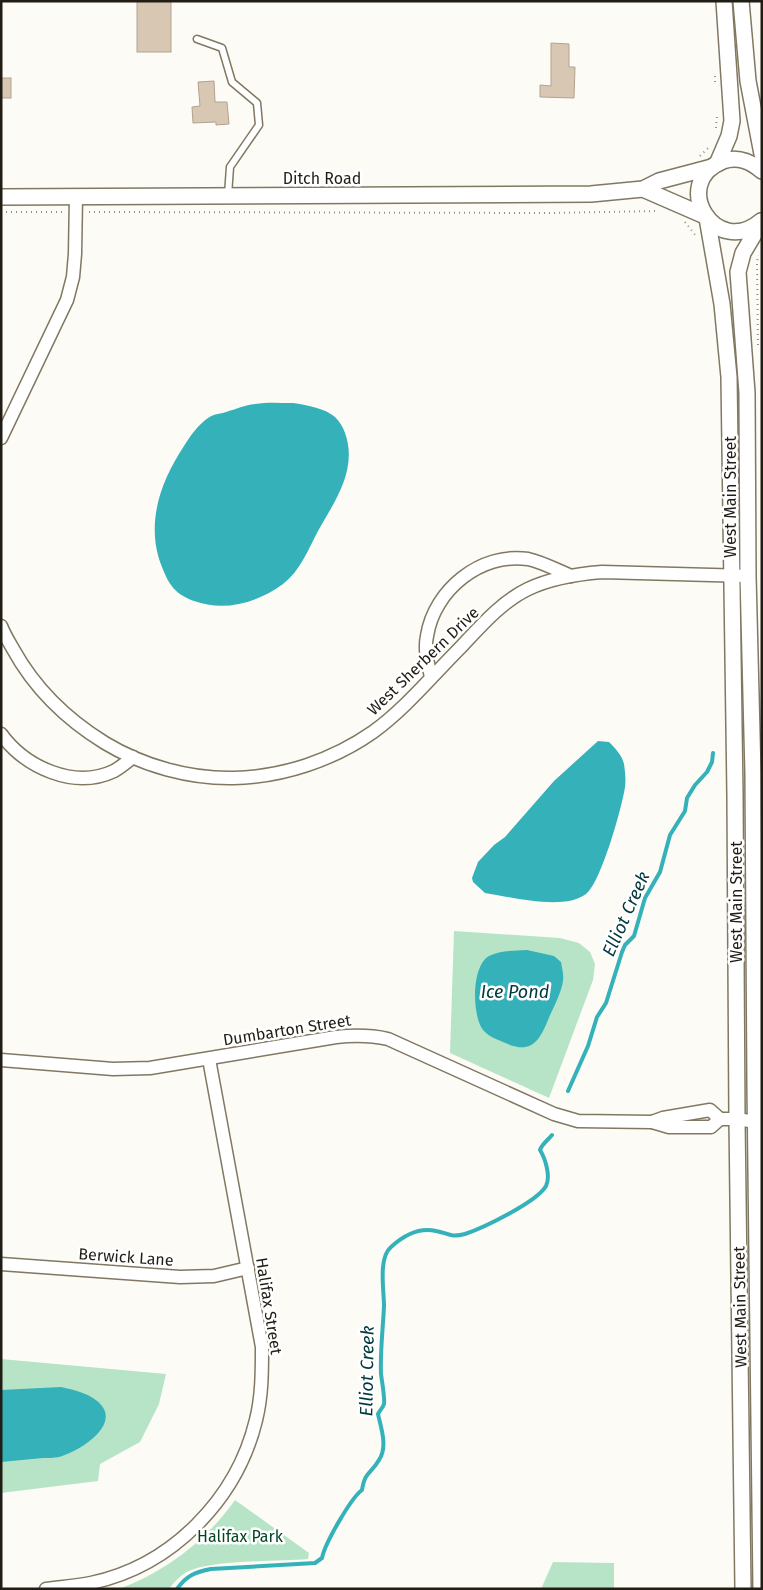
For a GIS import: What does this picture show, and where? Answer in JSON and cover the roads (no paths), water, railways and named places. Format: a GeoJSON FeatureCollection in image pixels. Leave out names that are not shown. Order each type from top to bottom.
{"type":"FeatureCollection","features":[{"type":"Feature","properties":{"kind":"street"},"geometry":{"type":"LineString","coordinates":[[715,165],[729,136],[732,121],[724,1]]}},
{"type":"Feature","properties":{"kind":"street"},"geometry":{"type":"LineString","coordinates":[[741,1],[748,81],[762,154]]}},
{"type":"Feature","properties":{"kind":"street","name":"Ditch Road"},"geometry":{"type":"LineString","coordinates":[[1,197],[591,194],[643,189],[659,181],[715,165],[728,159],[740,159],[752,163],[762,170]]}},
{"type":"Feature","properties":{"kind":"street","name":"West Main Street"},"geometry":{"type":"LineString","coordinates":[[715,165],[704,176],[699,193],[700,205],[706,217],[722,304],[727,354],[735,795],[750,1121],[760,1472],[761,1589]]}},
{"type":"Feature","properties":{"kind":"street","name":"Ditch Road"},"geometry":{"type":"LineString","coordinates":[[643,189],[706,217],[724,230],[737,232],[750,229],[762,221]]}},
{"type":"Feature","properties":{"kind":"street"},"geometry":{"type":"LineString","coordinates":[[1,438],[67,300],[73,277],[75,254],[76,196]]}},
{"type":"Feature","properties":{"kind":"street","name":"West Main Street"},"geometry":{"type":"LineString","coordinates":[[743,1589],[753,774],[748,576],[746,373],[738,267],[746,247],[762,221]]}},
{"type":"Feature","properties":{"kind":"street"},"geometry":{"type":"LineString","coordinates":[[431,677],[425,648],[427,634],[438,605],[458,581],[486,564],[514,558],[529,560],[571,576]]}},
{"type":"Feature","properties":{"kind":"street","name":"West Sherbern Drive"},"geometry":{"type":"LineString","coordinates":[[2,629],[24,668],[55,705],[73,721],[118,751],[182,773],[212,778],[247,777],[278,773],[311,763],[344,750],[374,731],[402,706],[505,604],[528,589],[571,576],[602,572],[748,576]]}},
{"type":"Feature","properties":{"kind":"street"},"geometry":{"type":"LineString","coordinates":[[1,734],[18,753],[30,762],[49,771],[66,776],[84,778],[102,775],[115,770],[133,757]]}},
{"type":"Feature","properties":{"kind":"street","name":"Dumbarton Street"},"geometry":{"type":"LineString","coordinates":[[1,1060],[113,1069],[150,1068],[336,1037],[370,1035],[388,1039],[562,1117],[587,1122],[652,1122],[663,1118],[710,1110],[720,1119],[750,1121]]}},
{"type":"Feature","properties":{"kind":"street","name":"Halifax Street"},"geometry":{"type":"LineString","coordinates":[[46,1589],[92,1583],[138,1566],[161,1554],[200,1521],[220,1498],[236,1473],[248,1445],[256,1419],[261,1394],[262,1348],[209,1059]]}},
{"type":"Feature","properties":{"kind":"street","name":"Berwick Lane"},"geometry":{"type":"LineString","coordinates":[[1,1264],[200,1277],[214,1276],[248,1268]]}},
{"type":"Feature","properties":{"kind":"lane"},"geometry":{"type":"LineString","coordinates":[[197,39],[222,48],[232,82],[257,103],[259,125],[230,167],[228,196]]}},
{"type":"Feature","properties":{"kind":"water"},"geometry":{"type":"Polygon","coordinates":[[[293,403],[321,409],[335,417],[345,433],[349,459],[343,484],[303,560],[283,584],[251,601],[217,606],[194,601],[182,595],[170,584],[162,567],[155,535],[155,520],[162,489],[175,460],[186,442],[201,424],[214,415],[244,406],[293,403]]]}},
{"type":"Feature","properties":{"kind":"water"},"geometry":{"type":"Polygon","coordinates":[[[598,741],[609,742],[620,755],[624,764],[625,784],[620,811],[610,844],[592,887],[586,894],[565,902],[523,900],[485,893],[473,882],[472,878],[478,862],[494,845],[505,837],[554,781],[598,741]]]}},
{"type":"Feature","properties":{"kind":"water","name":"Ice Pond"},"geometry":{"type":"Polygon","coordinates":[[[527,950],[554,956],[561,962],[563,979],[559,996],[540,1036],[532,1045],[520,1047],[512,1046],[487,1034],[483,1030],[477,1014],[475,991],[479,970],[483,961],[489,956],[502,952],[527,950]]]}},
{"type":"Feature","properties":{"kind":"water"},"geometry":{"type":"Polygon","coordinates":[[[61,1387],[94,1398],[102,1406],[106,1414],[101,1430],[86,1444],[60,1457],[1,1462],[1,1390],[61,1387]]]}},
{"type":"Feature","properties":{"kind":"waterway","name":"Elliot Creek"},"geometry":{"type":"LineString","coordinates":[[568,1091],[588,1046],[597,1017],[606,1003],[622,952],[625,945],[634,936],[645,898],[660,872],[670,835],[685,811],[687,798],[695,785],[707,772],[712,762],[713,753]]}},
{"type":"Feature","properties":{"kind":"waterway","name":"Elliot Creek"},"geometry":{"type":"LineString","coordinates":[[177,1589],[187,1578],[205,1570],[315,1563],[322,1558],[339,1521],[362,1490],[365,1479],[382,1455],[383,1437],[378,1414],[384,1401],[381,1357],[384,1306],[383,1266],[387,1252],[401,1239],[417,1231],[430,1230],[452,1235],[465,1234],[521,1207],[546,1186],[548,1177],[547,1167],[540,1150],[552,1135]]}},
{"type":"Feature","properties":{"kind":"park label","name":"Halifax Park"},"geometry":{"type":"Point","coordinates":[240,1536]}}]}
